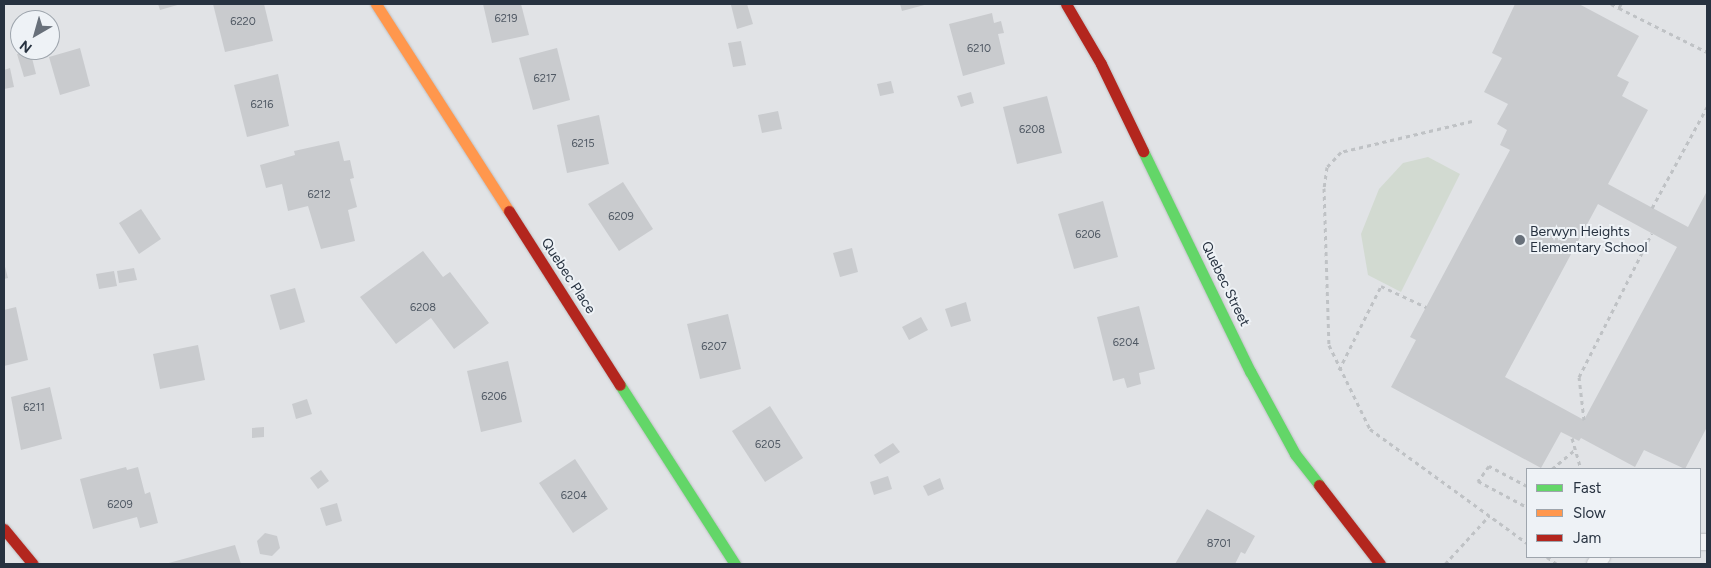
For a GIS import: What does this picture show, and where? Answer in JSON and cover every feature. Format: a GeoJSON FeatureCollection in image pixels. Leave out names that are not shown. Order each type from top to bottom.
{"type":"FeatureCollection","features":[{"type":"Feature","properties":{"kind":"street","name":"Quebec Place"},"geometry":{"type":"LineString","coordinates":[[376,4],[735,564]]}},
{"type":"Feature","properties":{"kind":"street","name":"Quebec Street"},"geometry":{"type":"LineString","coordinates":[[1066,4],[1101,64],[1250,371],[1296,454],[1380,564]]}},
{"type":"Feature","properties":{"kind":"street"},"geometry":{"type":"LineString","coordinates":[[4,529],[33,564]]}},
{"type":"Feature","properties":{"kind":"path"},"geometry":{"type":"LineString","coordinates":[[1611,4],[1707,52]]}},
{"type":"Feature","properties":{"kind":"path"},"geometry":{"type":"LineString","coordinates":[[1619,8],[1622,4]]}},
{"type":"Feature","properties":{"kind":"path"},"geometry":{"type":"LineString","coordinates":[[1652,208],[1707,107]]}},
{"type":"Feature","properties":{"kind":"path"},"geometry":{"type":"LineString","coordinates":[[1472,121],[1341,152],[1327,166],[1324,188],[1329,345],[1339,371],[1370,430],[1526,542]]}},
{"type":"Feature","properties":{"kind":"path"},"geometry":{"type":"LineString","coordinates":[[1584,420],[1580,377],[1652,233]]}},
{"type":"Feature","properties":{"kind":"path"},"geometry":{"type":"LineString","coordinates":[[1339,371],[1381,286],[1426,307]]}},
{"type":"Feature","properties":{"kind":"path"},"geometry":{"type":"LineString","coordinates":[[1572,438],[1581,468]]}},
{"type":"Feature","properties":{"kind":"path"},"geometry":{"type":"LineString","coordinates":[[1553,468],[1575,450]]}},
{"type":"Feature","properties":{"kind":"path"},"geometry":{"type":"LineString","coordinates":[[1526,485],[1489,466],[1478,481],[1526,506]]}},
{"type":"Feature","properties":{"kind":"path"},"geometry":{"type":"LineString","coordinates":[[1445,564],[1489,516]]}},
{"type":"Feature","properties":{"kind":"shaded area"},"geometry":{"type":"Polygon","coordinates":[[[1428,157],[1460,174],[1401,292],[1368,275],[1361,234],[1379,189],[1403,163],[1428,157]]]}},
{"type":"Feature","properties":{"kind":"building"},"geometry":{"type":"Polygon","coordinates":[[[158,4],[181,4],[160,10],[158,4]]]}},
{"type":"Feature","properties":{"kind":"building"},"geometry":{"type":"Polygon","coordinates":[[[213,4],[264,4],[273,41],[225,52],[213,4]]]}},
{"type":"Feature","properties":{"kind":"building"},"geometry":{"type":"Polygon","coordinates":[[[483,4],[521,4],[529,35],[492,43],[483,4]]]}},
{"type":"Feature","properties":{"kind":"building"},"geometry":{"type":"Polygon","coordinates":[[[747,4],[753,24],[737,29],[731,5],[747,4]]]}},
{"type":"Feature","properties":{"kind":"building"},"geometry":{"type":"Polygon","coordinates":[[[900,4],[928,4],[902,11],[900,4]]]}},
{"type":"Feature","properties":{"kind":"building","name":"Berwyn Heights Elementary School"},"geometry":{"type":"Polygon","coordinates":[[[1515,4],[1579,4],[1639,36],[1617,76],[1629,82],[1622,96],[1648,110],[1608,184],[1688,227],[1707,191],[1707,427],[1686,468],[1644,450],[1635,467],[1581,438],[1579,441],[1561,432],[1541,468],[1391,387],[1416,340],[1410,337],[1510,150],[1500,145],[1507,130],[1497,124],[1508,104],[1484,92],[1502,58],[1492,53],[1515,4]],[[1598,204],[1505,377],[1584,420],[1677,247],[1598,204]]]}},
{"type":"Feature","properties":{"kind":"building"},"geometry":{"type":"Polygon","coordinates":[[[992,13],[994,23],[1001,21],[1004,33],[998,34],[1005,64],[963,76],[949,24],[992,13]]]}},
{"type":"Feature","properties":{"kind":"building"},"geometry":{"type":"Polygon","coordinates":[[[741,41],[746,65],[733,67],[728,43],[741,41]]]}},
{"type":"Feature","properties":{"kind":"building"},"geometry":{"type":"Polygon","coordinates":[[[80,48],[90,86],[60,95],[50,60],[60,60],[60,54],[80,48]]]}},
{"type":"Feature","properties":{"kind":"building"},"geometry":{"type":"Polygon","coordinates":[[[557,48],[570,100],[533,110],[519,58],[557,48]]]}},
{"type":"Feature","properties":{"kind":"building"},"geometry":{"type":"Polygon","coordinates":[[[19,60],[32,60],[36,74],[24,77],[19,60]]]}},
{"type":"Feature","properties":{"kind":"building"},"geometry":{"type":"Polygon","coordinates":[[[10,68],[14,87],[4,89],[4,70],[10,68]]]}},
{"type":"Feature","properties":{"kind":"building"},"geometry":{"type":"Polygon","coordinates":[[[278,74],[289,126],[247,137],[234,85],[278,74]]]}},
{"type":"Feature","properties":{"kind":"building"},"geometry":{"type":"Polygon","coordinates":[[[891,81],[894,93],[880,96],[877,84],[891,81]]]}},
{"type":"Feature","properties":{"kind":"building"},"geometry":{"type":"Polygon","coordinates":[[[971,92],[974,103],[961,107],[957,96],[971,92]]]}},
{"type":"Feature","properties":{"kind":"building"},"geometry":{"type":"Polygon","coordinates":[[[1047,96],[1062,153],[1017,164],[1003,107],[1047,96]]]}},
{"type":"Feature","properties":{"kind":"building"},"geometry":{"type":"Polygon","coordinates":[[[778,111],[782,129],[762,133],[758,115],[778,111]]]}},
{"type":"Feature","properties":{"kind":"building"},"geometry":{"type":"Polygon","coordinates":[[[599,115],[609,164],[567,173],[557,125],[599,115]]]}},
{"type":"Feature","properties":{"kind":"building"},"geometry":{"type":"Polygon","coordinates":[[[339,141],[344,161],[350,160],[354,178],[350,179],[357,207],[348,210],[355,241],[321,249],[308,206],[288,211],[282,184],[266,188],[260,165],[295,155],[294,151],[339,141]]]}},
{"type":"Feature","properties":{"kind":"building"},"geometry":{"type":"Polygon","coordinates":[[[623,182],[653,229],[619,251],[588,204],[623,182]]]}},
{"type":"Feature","properties":{"kind":"building"},"geometry":{"type":"Polygon","coordinates":[[[1103,201],[1118,257],[1074,269],[1058,214],[1103,201]]]}},
{"type":"Feature","properties":{"kind":"building"},"geometry":{"type":"Polygon","coordinates":[[[141,209],[161,239],[139,254],[119,223],[141,209]]]}},
{"type":"Feature","properties":{"kind":"building"},"geometry":{"type":"Polygon","coordinates":[[[852,248],[858,272],[840,277],[833,253],[852,248]]]}},
{"type":"Feature","properties":{"kind":"building"},"geometry":{"type":"Polygon","coordinates":[[[423,251],[443,277],[450,272],[489,323],[454,349],[431,318],[396,344],[360,297],[423,251]]]}},
{"type":"Feature","properties":{"kind":"building"},"geometry":{"type":"Polygon","coordinates":[[[4,263],[8,278],[4,279],[4,263]]]}},
{"type":"Feature","properties":{"kind":"building"},"geometry":{"type":"Polygon","coordinates":[[[134,268],[137,280],[119,283],[117,271],[134,268]]]}},
{"type":"Feature","properties":{"kind":"building"},"geometry":{"type":"Polygon","coordinates":[[[114,271],[117,286],[99,289],[96,274],[114,271]]]}},
{"type":"Feature","properties":{"kind":"building"},"geometry":{"type":"Polygon","coordinates":[[[295,288],[305,322],[280,330],[270,295],[295,288]]]}},
{"type":"Feature","properties":{"kind":"building"},"geometry":{"type":"Polygon","coordinates":[[[966,302],[971,321],[951,327],[945,309],[966,302]]]}},
{"type":"Feature","properties":{"kind":"building"},"geometry":{"type":"Polygon","coordinates":[[[1139,306],[1155,369],[1139,373],[1141,384],[1127,388],[1124,378],[1113,381],[1097,317],[1139,306]]]}},
{"type":"Feature","properties":{"kind":"building"},"geometry":{"type":"Polygon","coordinates":[[[16,307],[28,360],[4,366],[4,310],[16,307]]]}},
{"type":"Feature","properties":{"kind":"building"},"geometry":{"type":"Polygon","coordinates":[[[728,314],[741,369],[700,379],[687,324],[728,314]]]}},
{"type":"Feature","properties":{"kind":"building"},"geometry":{"type":"Polygon","coordinates":[[[921,317],[928,330],[909,340],[902,327],[921,317]]]}},
{"type":"Feature","properties":{"kind":"building"},"geometry":{"type":"Polygon","coordinates":[[[198,345],[205,380],[160,389],[153,354],[198,345]]]}},
{"type":"Feature","properties":{"kind":"building"},"geometry":{"type":"Polygon","coordinates":[[[508,361],[522,422],[481,432],[467,371],[508,361]]]}},
{"type":"Feature","properties":{"kind":"building"},"geometry":{"type":"Polygon","coordinates":[[[50,387],[62,439],[21,450],[11,397],[50,387]]]}},
{"type":"Feature","properties":{"kind":"building"},"geometry":{"type":"Polygon","coordinates":[[[307,399],[312,414],[296,419],[292,404],[307,399]]]}},
{"type":"Feature","properties":{"kind":"building"},"geometry":{"type":"Polygon","coordinates":[[[770,406],[803,458],[765,482],[732,431],[770,406]]]}},
{"type":"Feature","properties":{"kind":"building"},"geometry":{"type":"Polygon","coordinates":[[[264,427],[264,437],[252,438],[252,428],[264,427]]]}},
{"type":"Feature","properties":{"kind":"building"},"geometry":{"type":"Polygon","coordinates":[[[893,443],[900,452],[880,464],[874,455],[893,443]]]}},
{"type":"Feature","properties":{"kind":"building"},"geometry":{"type":"Polygon","coordinates":[[[575,459],[608,509],[573,533],[539,483],[575,459]]]}},
{"type":"Feature","properties":{"kind":"building"},"geometry":{"type":"Polygon","coordinates":[[[126,467],[127,470],[138,467],[145,494],[150,492],[158,523],[140,528],[137,517],[93,529],[80,479],[126,467]]]}},
{"type":"Feature","properties":{"kind":"building"},"geometry":{"type":"Polygon","coordinates":[[[321,470],[329,481],[318,489],[310,478],[321,470]]]}},
{"type":"Feature","properties":{"kind":"building"},"geometry":{"type":"Polygon","coordinates":[[[888,476],[892,489],[874,495],[870,482],[888,476]]]}},
{"type":"Feature","properties":{"kind":"building"},"geometry":{"type":"Polygon","coordinates":[[[940,478],[944,489],[928,496],[923,486],[940,478]]]}},
{"type":"Feature","properties":{"kind":"building"},"geometry":{"type":"Polygon","coordinates":[[[337,503],[342,521],[326,526],[320,508],[337,503]]]}},
{"type":"Feature","properties":{"kind":"building"},"geometry":{"type":"Polygon","coordinates":[[[1207,509],[1255,536],[1245,554],[1241,552],[1235,564],[1175,564],[1207,509]]]}},
{"type":"Feature","properties":{"kind":"building"},"geometry":{"type":"Polygon","coordinates":[[[265,533],[277,536],[280,548],[272,556],[260,554],[257,541],[265,533]]]}},
{"type":"Feature","properties":{"kind":"building"},"geometry":{"type":"Polygon","coordinates":[[[235,545],[241,564],[165,564],[235,545]]]}},
{"type":"Feature","properties":{"kind":"traffic: fast"},"geometry":{"type":"LineString","coordinates":[[1143,151],[1250,371],[1295,454],[1319,485]]}},
{"type":"Feature","properties":{"kind":"traffic: fast"},"geometry":{"type":"LineString","coordinates":[[620,385],[735,564]]}},
{"type":"Feature","properties":{"kind":"traffic: slow"},"geometry":{"type":"LineString","coordinates":[[376,4],[509,211]]}},
{"type":"Feature","properties":{"kind":"traffic: jam"},"geometry":{"type":"LineString","coordinates":[[1066,4],[1101,64],[1143,151]]}},
{"type":"Feature","properties":{"kind":"traffic: jam"},"geometry":{"type":"LineString","coordinates":[[509,211],[620,385]]}},
{"type":"Feature","properties":{"kind":"traffic: jam"},"geometry":{"type":"LineString","coordinates":[[1319,485],[1380,564]]}},
{"type":"Feature","properties":{"kind":"traffic: jam"},"geometry":{"type":"LineString","coordinates":[[4,529],[33,564]]}},
{"type":"Feature","properties":{"kind":"place","name":"Berwyn Heights Elementary School"},"geometry":{"type":"Point","coordinates":[1520,240]}}]}
